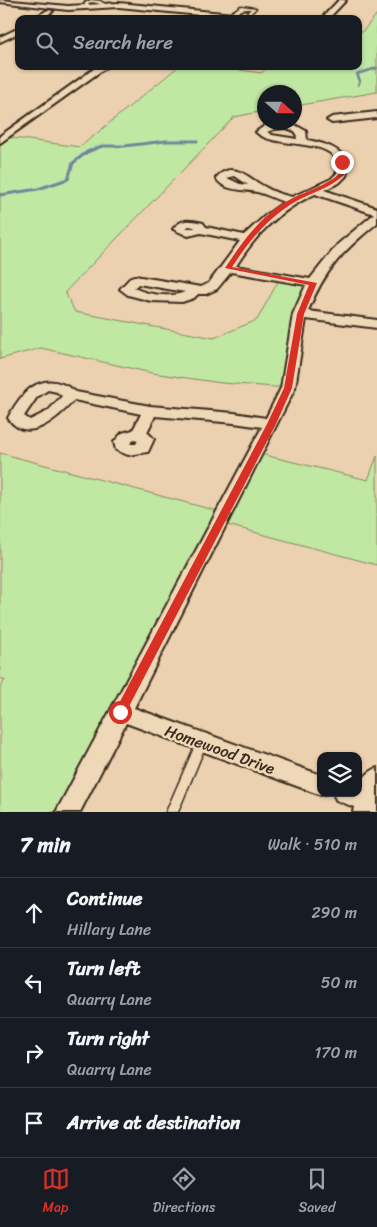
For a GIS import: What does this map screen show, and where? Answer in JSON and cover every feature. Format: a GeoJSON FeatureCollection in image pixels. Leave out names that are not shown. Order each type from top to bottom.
{"type":"FeatureCollection","features":[{"type":"Feature","properties":{"kind":"street"},"geometry":{"type":"LineString","coordinates":[[0,0],[68,8],[106,6],[230,15]]}},
{"type":"Feature","properties":{"kind":"street"},"geometry":{"type":"LineString","coordinates":[[328,15],[342,0]]}},
{"type":"Feature","properties":{"kind":"street"},"geometry":{"type":"LineString","coordinates":[[42,15],[50,10]]}},
{"type":"Feature","properties":{"kind":"street"},"geometry":{"type":"LineString","coordinates":[[0,40],[15,32]]}},
{"type":"Feature","properties":{"kind":"street"},"geometry":{"type":"LineString","coordinates":[[2,138],[98,70]]}},
{"type":"Feature","properties":{"kind":"street"},"geometry":{"type":"LineString","coordinates":[[332,120],[377,115]]}},
{"type":"Feature","properties":{"kind":"street"},"geometry":{"type":"LineString","coordinates":[[195,290],[202,291],[213,286],[228,268],[247,239],[270,216],[292,201],[335,181],[342,174],[342,162],[334,153],[302,141]]}},
{"type":"Feature","properties":{"kind":"street"},"geometry":{"type":"LineString","coordinates":[[260,189],[292,201]]}},
{"type":"Feature","properties":{"kind":"street"},"geometry":{"type":"LineString","coordinates":[[314,190],[377,212]]}},
{"type":"Feature","properties":{"kind":"street"},"geometry":{"type":"LineString","coordinates":[[68,812],[272,424],[288,388],[300,314],[313,283],[342,246],[377,217]]}},
{"type":"Feature","properties":{"kind":"street"},"geometry":{"type":"LineString","coordinates":[[201,230],[247,239]]}},
{"type":"Feature","properties":{"kind":"street"},"geometry":{"type":"LineString","coordinates":[[228,268],[313,283]]}},
{"type":"Feature","properties":{"kind":"street"},"geometry":{"type":"LineString","coordinates":[[300,314],[377,324]]}},
{"type":"Feature","properties":{"kind":"street"},"geometry":{"type":"LineString","coordinates":[[71,395],[150,411],[234,418],[272,424]]}},
{"type":"Feature","properties":{"kind":"street"},"geometry":{"type":"LineString","coordinates":[[139,433],[150,411]]}},
{"type":"Feature","properties":{"kind":"street","name":"Homewood Drive"},"geometry":{"type":"LineString","coordinates":[[120,712],[317,784]]}},
{"type":"Feature","properties":{"kind":"street"},"geometry":{"type":"LineString","coordinates":[[358,802],[377,778]]}},
{"type":"Feature","properties":{"kind":"lane"},"geometry":{"type":"LineString","coordinates":[[230,15],[242,7],[254,8],[247,15]]}},
{"type":"Feature","properties":{"kind":"lane"},"geometry":{"type":"LineString","coordinates":[[172,812],[202,742]]}},
{"type":"Feature","properties":{"kind":"green space"},"geometry":{"type":"Polygon","coordinates":[[[377,14],[377,92],[302,105],[302,85],[257,85],[257,112],[234,117],[65,292],[75,312],[214,338],[257,320],[280,278],[313,283],[288,388],[222,383],[152,373],[41,348],[0,359],[0,140],[6,137],[80,147],[174,70],[240,70],[262,73],[265,70],[362,70],[362,31],[377,14]]]}},
{"type":"Feature","properties":{"kind":"green space"},"geometry":{"type":"Polygon","coordinates":[[[0,453],[225,513],[256,453],[368,480],[377,456],[377,565],[220,523],[68,812],[0,812],[0,688],[5,680],[0,678],[0,453]]]}},
{"type":"Feature","properties":{"kind":"waterway"},"geometry":{"type":"LineString","coordinates":[[358,85],[360,81],[357,74],[377,68]]}},
{"type":"Feature","properties":{"kind":"waterway"},"geometry":{"type":"LineString","coordinates":[[0,195],[38,189],[68,179],[73,163],[87,152],[102,146],[124,146],[166,141],[197,141]]}},
{"type":"Feature","properties":{"kind":"route"},"geometry":{"type":"LineString","coordinates":[[120,712],[272,424],[288,388],[300,314],[313,283],[228,268],[258,226],[292,201],[335,181],[342,174],[342,162]]}}]}
